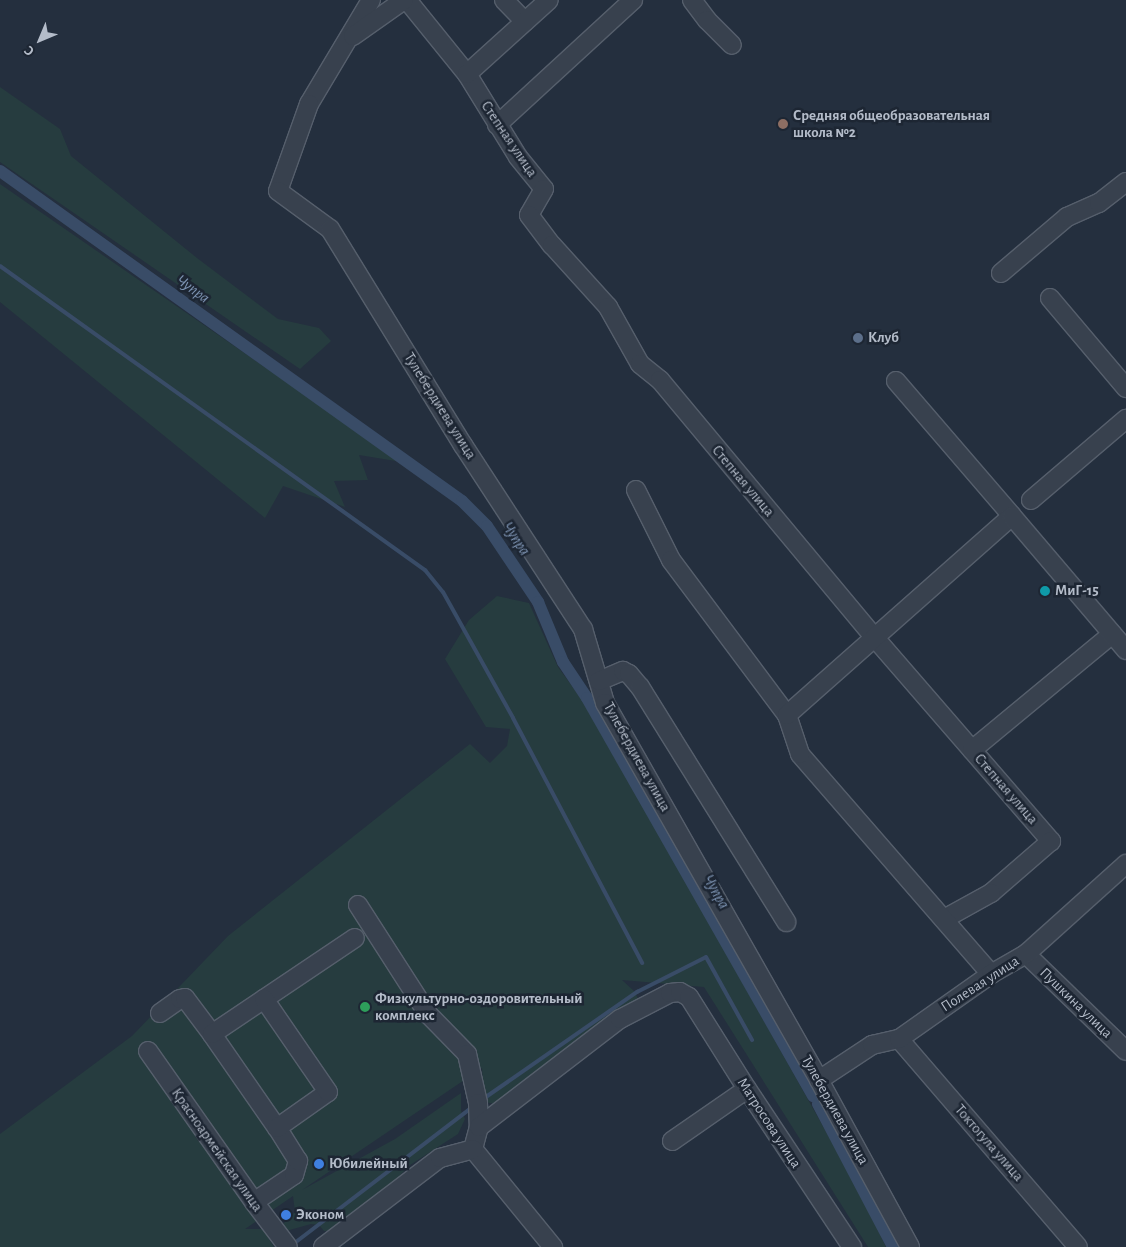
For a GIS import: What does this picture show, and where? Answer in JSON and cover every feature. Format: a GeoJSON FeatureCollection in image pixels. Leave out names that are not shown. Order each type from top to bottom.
{"type":"FeatureCollection","features":[{"type":"Feature","properties":{"kind":"street","name":"Тулебердиева улица"},"geometry":{"type":"LineString","coordinates":[[371,0],[309,104],[278,191],[330,229],[463,445],[583,629],[605,703],[819,1080],[910,1247]]}},
{"type":"Feature","properties":{"kind":"street"},"geometry":{"type":"LineString","coordinates":[[347,40],[406,0]]}},
{"type":"Feature","properties":{"kind":"street","name":"Степная улица"},"geometry":{"type":"LineString","coordinates":[[406,0],[467,74],[518,157],[544,189],[529,215],[552,246],[608,307],[640,364],[660,380],[875,638],[1051,841],[991,893],[944,919]]}},
{"type":"Feature","properties":{"kind":"street"},"geometry":{"type":"LineString","coordinates":[[504,0],[525,22]]}},
{"type":"Feature","properties":{"kind":"street"},"geometry":{"type":"LineString","coordinates":[[467,74],[549,0]]}},
{"type":"Feature","properties":{"kind":"street"},"geometry":{"type":"LineString","coordinates":[[497,124],[634,0]]}},
{"type":"Feature","properties":{"kind":"street"},"geometry":{"type":"LineString","coordinates":[[692,0],[707,20],[732,45]]}},
{"type":"Feature","properties":{"kind":"street"},"geometry":{"type":"LineString","coordinates":[[1001,273],[1067,217],[1099,203],[1126,182]]}},
{"type":"Feature","properties":{"kind":"street"},"geometry":{"type":"LineString","coordinates":[[1050,298],[1126,388]]}},
{"type":"Feature","properties":{"kind":"street"},"geometry":{"type":"LineString","coordinates":[[896,381],[1126,650]]}},
{"type":"Feature","properties":{"kind":"street"},"geometry":{"type":"LineString","coordinates":[[1031,500],[1126,419]]}},
{"type":"Feature","properties":{"kind":"street"},"geometry":{"type":"LineString","coordinates":[[636,490],[671,560],[787,715],[800,754],[944,919],[974,957],[991,974]]}},
{"type":"Feature","properties":{"kind":"street"},"geometry":{"type":"LineString","coordinates":[[787,715],[1012,516]]}},
{"type":"Feature","properties":{"kind":"street"},"geometry":{"type":"LineString","coordinates":[[972,750],[1112,634]]}},
{"type":"Feature","properties":{"kind":"street"},"geometry":{"type":"LineString","coordinates":[[598,680],[623,672],[634,679],[786,922]]}},
{"type":"Feature","properties":{"kind":"street","name":"Полевая улица"},"geometry":{"type":"LineString","coordinates":[[819,1080],[872,1045],[899,1039],[991,974],[1026,954],[1126,864]]}},
{"type":"Feature","properties":{"kind":"street"},"geometry":{"type":"LineString","coordinates":[[358,905],[428,1014],[467,1054],[478,1103],[479,1127],[473,1149]]}},
{"type":"Feature","properties":{"kind":"street"},"geometry":{"type":"LineString","coordinates":[[212,1034],[355,938]]}},
{"type":"Feature","properties":{"kind":"street","name":"Пушкина улица"},"geometry":{"type":"LineString","coordinates":[[1026,954],[1126,1051]]}},
{"type":"Feature","properties":{"kind":"street","name":"Матросова улица"},"geometry":{"type":"LineString","coordinates":[[479,1127],[620,1019],[670,993],[680,992],[689,997],[747,1089],[852,1247]]}},
{"type":"Feature","properties":{"kind":"street"},"geometry":{"type":"LineString","coordinates":[[160,1013],[180,998],[185,998],[212,1034],[298,1160],[294,1175],[254,1202]]}},
{"type":"Feature","properties":{"kind":"street"},"geometry":{"type":"LineString","coordinates":[[264,998],[328,1092],[277,1128]]}},
{"type":"Feature","properties":{"kind":"street","name":"Токтогула улица"},"geometry":{"type":"LineString","coordinates":[[899,1039],[1078,1247]]}},
{"type":"Feature","properties":{"kind":"street","name":"Красноармейская улица"},"geometry":{"type":"LineString","coordinates":[[148,1051],[254,1202],[288,1247]]}},
{"type":"Feature","properties":{"kind":"street"},"geometry":{"type":"LineString","coordinates":[[672,1141],[747,1089]]}},
{"type":"Feature","properties":{"kind":"street"},"geometry":{"type":"LineString","coordinates":[[323,1247],[440,1158],[473,1149]]}},
{"type":"Feature","properties":{"kind":"street"},"geometry":{"type":"LineString","coordinates":[[473,1149],[553,1247]]}},
{"type":"Feature","properties":{"kind":"green space"},"geometry":{"type":"Polygon","coordinates":[[[0,87],[60,129],[71,156],[197,258],[278,319],[319,328],[331,341],[300,369],[0,162],[0,87]]]}},
{"type":"Feature","properties":{"kind":"green space"},"geometry":{"type":"Polygon","coordinates":[[[0,184],[402,462],[359,455],[368,480],[334,481],[345,507],[283,486],[265,518],[0,302],[0,184]]]}},
{"type":"Feature","properties":{"kind":"green space","name":"Физкультурно-оздоровительный комплекс"},"geometry":{"type":"Polygon","coordinates":[[[497,596],[529,603],[558,667],[585,704],[700,907],[857,1187],[886,1247],[868,1247],[704,987],[622,980],[635,992],[638,999],[633,1005],[496,1104],[484,1102],[482,1068],[302,1190],[395,1139],[461,1093],[461,1111],[465,1119],[458,1134],[410,1165],[368,1208],[332,1231],[324,1231],[319,1225],[311,1224],[286,1231],[283,1224],[295,1212],[293,1196],[245,1229],[263,1229],[274,1247],[0,1247],[0,1134],[132,1036],[228,936],[470,744],[490,763],[507,746],[510,729],[486,727],[445,659],[469,620],[497,596]]]}},
{"type":"Feature","properties":{"kind":"waterway","name":"Чупра"},"geometry":{"type":"LineString","coordinates":[[0,171],[462,501],[487,526],[538,602],[563,662],[587,698],[813,1096]]}},
{"type":"Feature","properties":{"kind":"waterway"},"geometry":{"type":"LineString","coordinates":[[0,266],[425,570],[443,592],[513,718],[642,963]]}},
{"type":"Feature","properties":{"kind":"waterway"},"geometry":{"type":"LineString","coordinates":[[483,1099],[637,992],[706,957],[752,1040]]}},
{"type":"Feature","properties":{"kind":"waterway","name":"Чупра"},"geometry":{"type":"LineString","coordinates":[[818,1104],[893,1247]]}},
{"type":"Feature","properties":{"kind":"waterway"},"geometry":{"type":"LineString","coordinates":[[292,1245],[474,1106]]}},
{"type":"Feature","properties":{"kind":"place","name":"Средняя общеобразовательная школа №2"},"geometry":{"type":"Point","coordinates":[783,124]}},
{"type":"Feature","properties":{"kind":"place","name":"Клуб"},"geometry":{"type":"Point","coordinates":[858,338]}},
{"type":"Feature","properties":{"kind":"place","name":"МиГ-15"},"geometry":{"type":"Point","coordinates":[1045,591]}},
{"type":"Feature","properties":{"kind":"place","name":"Физкультурно-оздоровительный комплекс"},"geometry":{"type":"Point","coordinates":[365,1007]}},
{"type":"Feature","properties":{"kind":"place","name":"Юбилейный"},"geometry":{"type":"Point","coordinates":[319,1164]}},
{"type":"Feature","properties":{"kind":"place","name":"Эконом"},"geometry":{"type":"Point","coordinates":[286,1215]}}]}
